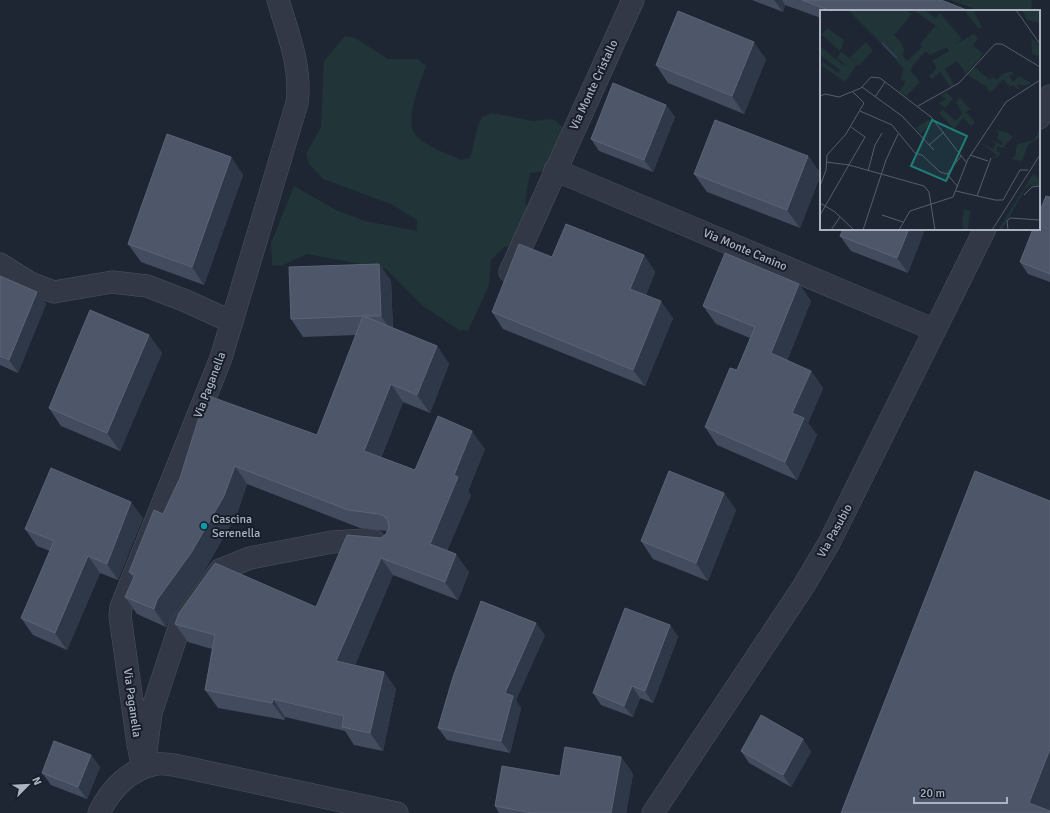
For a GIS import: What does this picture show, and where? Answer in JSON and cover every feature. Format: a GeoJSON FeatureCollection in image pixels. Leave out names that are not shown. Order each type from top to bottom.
{"type":"FeatureCollection","features":[{"type":"Feature","properties":{"kind":"street","name":"Via Paganella"},"geometry":{"type":"LineString","coordinates":[[143,768],[135,725],[120,616],[121,607],[221,358],[297,103],[300,86],[298,72],[278,0]]}},
{"type":"Feature","properties":{"kind":"street","name":"Via Monte Cristallo"},"geometry":{"type":"LineString","coordinates":[[501,292],[633,0]]}},
{"type":"Feature","properties":{"kind":"street"},"geometry":{"type":"LineString","coordinates":[[1040,116],[1050,96]]}},
{"type":"Feature","properties":{"kind":"street","name":"Via Monte Canino"},"geometry":{"type":"LineString","coordinates":[[555,170],[935,330]]}},
{"type":"Feature","properties":{"kind":"street","name":"Via Pasubio"},"geometry":{"type":"LineString","coordinates":[[653,813],[803,587],[829,543],[984,230]]}},
{"type":"Feature","properties":{"kind":"street"},"geometry":{"type":"LineString","coordinates":[[0,264],[30,283],[54,292],[112,282],[147,286],[186,301],[232,322]]}},
{"type":"Feature","properties":{"kind":"street","name":"Via Paganella"},"geometry":{"type":"LineString","coordinates":[[143,768],[151,713],[180,626],[220,570],[250,558],[332,542],[365,540],[389,544]]}},
{"type":"Feature","properties":{"kind":"street"},"geometry":{"type":"LineString","coordinates":[[99,813],[105,800],[116,787],[129,776],[143,768],[158,764],[179,766],[397,813]]}},
{"type":"Feature","properties":{"kind":"green space"},"geometry":{"type":"Polygon","coordinates":[[[950,0],[1032,0],[1031,10],[978,10],[950,0]]]}},
{"type":"Feature","properties":{"kind":"green space"},"geometry":{"type":"Polygon","coordinates":[[[345,36],[355,38],[388,59],[418,59],[426,66],[414,101],[411,120],[412,128],[415,134],[424,142],[461,160],[470,158],[478,126],[482,117],[492,113],[533,121],[553,119],[569,132],[555,170],[530,173],[525,203],[529,212],[524,244],[504,247],[491,260],[489,285],[468,331],[459,330],[423,306],[386,269],[307,254],[281,266],[272,265],[271,243],[294,186],[336,210],[365,221],[417,231],[417,220],[391,204],[323,179],[309,164],[306,154],[321,127],[324,61],[345,36]]]}},
{"type":"Feature","properties":{"kind":"building"},"geometry":{"type":"Polygon","coordinates":[[[802,0],[941,0],[966,10],[828,10],[802,0]]]}},
{"type":"Feature","properties":{"kind":"building"},"geometry":{"type":"Polygon","coordinates":[[[678,11],[754,42],[732,96],[656,65],[678,11]]]}},
{"type":"Feature","properties":{"kind":"building"},"geometry":{"type":"Polygon","coordinates":[[[613,83],[666,105],[644,160],[591,139],[613,83]]]}},
{"type":"Feature","properties":{"kind":"building"},"geometry":{"type":"Polygon","coordinates":[[[715,120],[808,156],[787,210],[694,174],[715,120]]]}},
{"type":"Feature","properties":{"kind":"building"},"geometry":{"type":"Polygon","coordinates":[[[167,134],[231,157],[192,267],[128,244],[167,134]]]}},
{"type":"Feature","properties":{"kind":"building"},"geometry":{"type":"Polygon","coordinates":[[[1046,196],[1050,197],[1050,274],[1020,262],[1033,230],[1040,230],[1040,211],[1046,196]]]}},
{"type":"Feature","properties":{"kind":"building"},"geometry":{"type":"Polygon","coordinates":[[[566,224],[644,255],[630,289],[661,301],[633,370],[492,312],[519,244],[552,257],[566,224]]]}},
{"type":"Feature","properties":{"kind":"building"},"geometry":{"type":"Polygon","coordinates":[[[843,230],[909,230],[897,258],[840,236],[843,230]]]}},
{"type":"Feature","properties":{"kind":"building"},"geometry":{"type":"Polygon","coordinates":[[[725,253],[799,284],[771,353],[811,371],[792,413],[804,418],[785,462],[705,427],[730,368],[737,370],[755,327],[703,306],[725,253]]]}},
{"type":"Feature","properties":{"kind":"building"},"geometry":{"type":"Polygon","coordinates":[[[379,264],[381,316],[364,316],[437,346],[417,395],[391,384],[364,451],[415,470],[438,416],[472,431],[454,475],[458,477],[430,544],[456,554],[445,582],[381,558],[336,661],[384,672],[370,733],[342,727],[344,716],[273,699],[272,703],[205,690],[215,635],[175,624],[179,613],[215,563],[316,607],[347,535],[381,538],[386,534],[389,528],[388,521],[384,516],[348,510],[235,466],[224,496],[191,553],[157,600],[154,609],[125,597],[135,575],[129,572],[154,510],[163,514],[180,478],[206,395],[317,435],[363,316],[291,319],[289,267],[379,264]]]}},
{"type":"Feature","properties":{"kind":"building"},"geometry":{"type":"Polygon","coordinates":[[[0,276],[37,292],[9,360],[0,356],[0,276]]]}},
{"type":"Feature","properties":{"kind":"building"},"geometry":{"type":"Polygon","coordinates":[[[90,310],[149,335],[107,433],[49,408],[90,310]]]}},
{"type":"Feature","properties":{"kind":"building"},"geometry":{"type":"Polygon","coordinates":[[[51,468],[131,502],[107,564],[88,556],[55,633],[21,618],[54,541],[25,529],[51,468]]]}},
{"type":"Feature","properties":{"kind":"building"},"geometry":{"type":"Polygon","coordinates":[[[669,471],[724,493],[696,563],[641,541],[669,471]]]}},
{"type":"Feature","properties":{"kind":"building"},"geometry":{"type":"Polygon","coordinates":[[[975,471],[1050,501],[1050,749],[1029,803],[1050,811],[1050,813],[841,813],[975,471]]]}},
{"type":"Feature","properties":{"kind":"building"},"geometry":{"type":"Polygon","coordinates":[[[481,601],[536,623],[505,693],[513,696],[501,741],[438,728],[453,677],[481,601]]]}},
{"type":"Feature","properties":{"kind":"building"},"geometry":{"type":"Polygon","coordinates":[[[625,608],[670,625],[645,691],[632,686],[624,706],[593,693],[625,608]]]}},
{"type":"Feature","properties":{"kind":"building"},"geometry":{"type":"Polygon","coordinates":[[[761,715],[803,739],[783,775],[741,751],[761,715]]]}},
{"type":"Feature","properties":{"kind":"building"},"geometry":{"type":"Polygon","coordinates":[[[54,741],[91,755],[78,787],[42,773],[54,741]]]}},
{"type":"Feature","properties":{"kind":"building"},"geometry":{"type":"Polygon","coordinates":[[[565,747],[621,757],[611,813],[532,813],[495,806],[502,766],[560,776],[565,747]]]}},
{"type":"Feature","properties":{"kind":"place","name":"Cascina Serenella"},"geometry":{"type":"Point","coordinates":[204,526]}}]}
